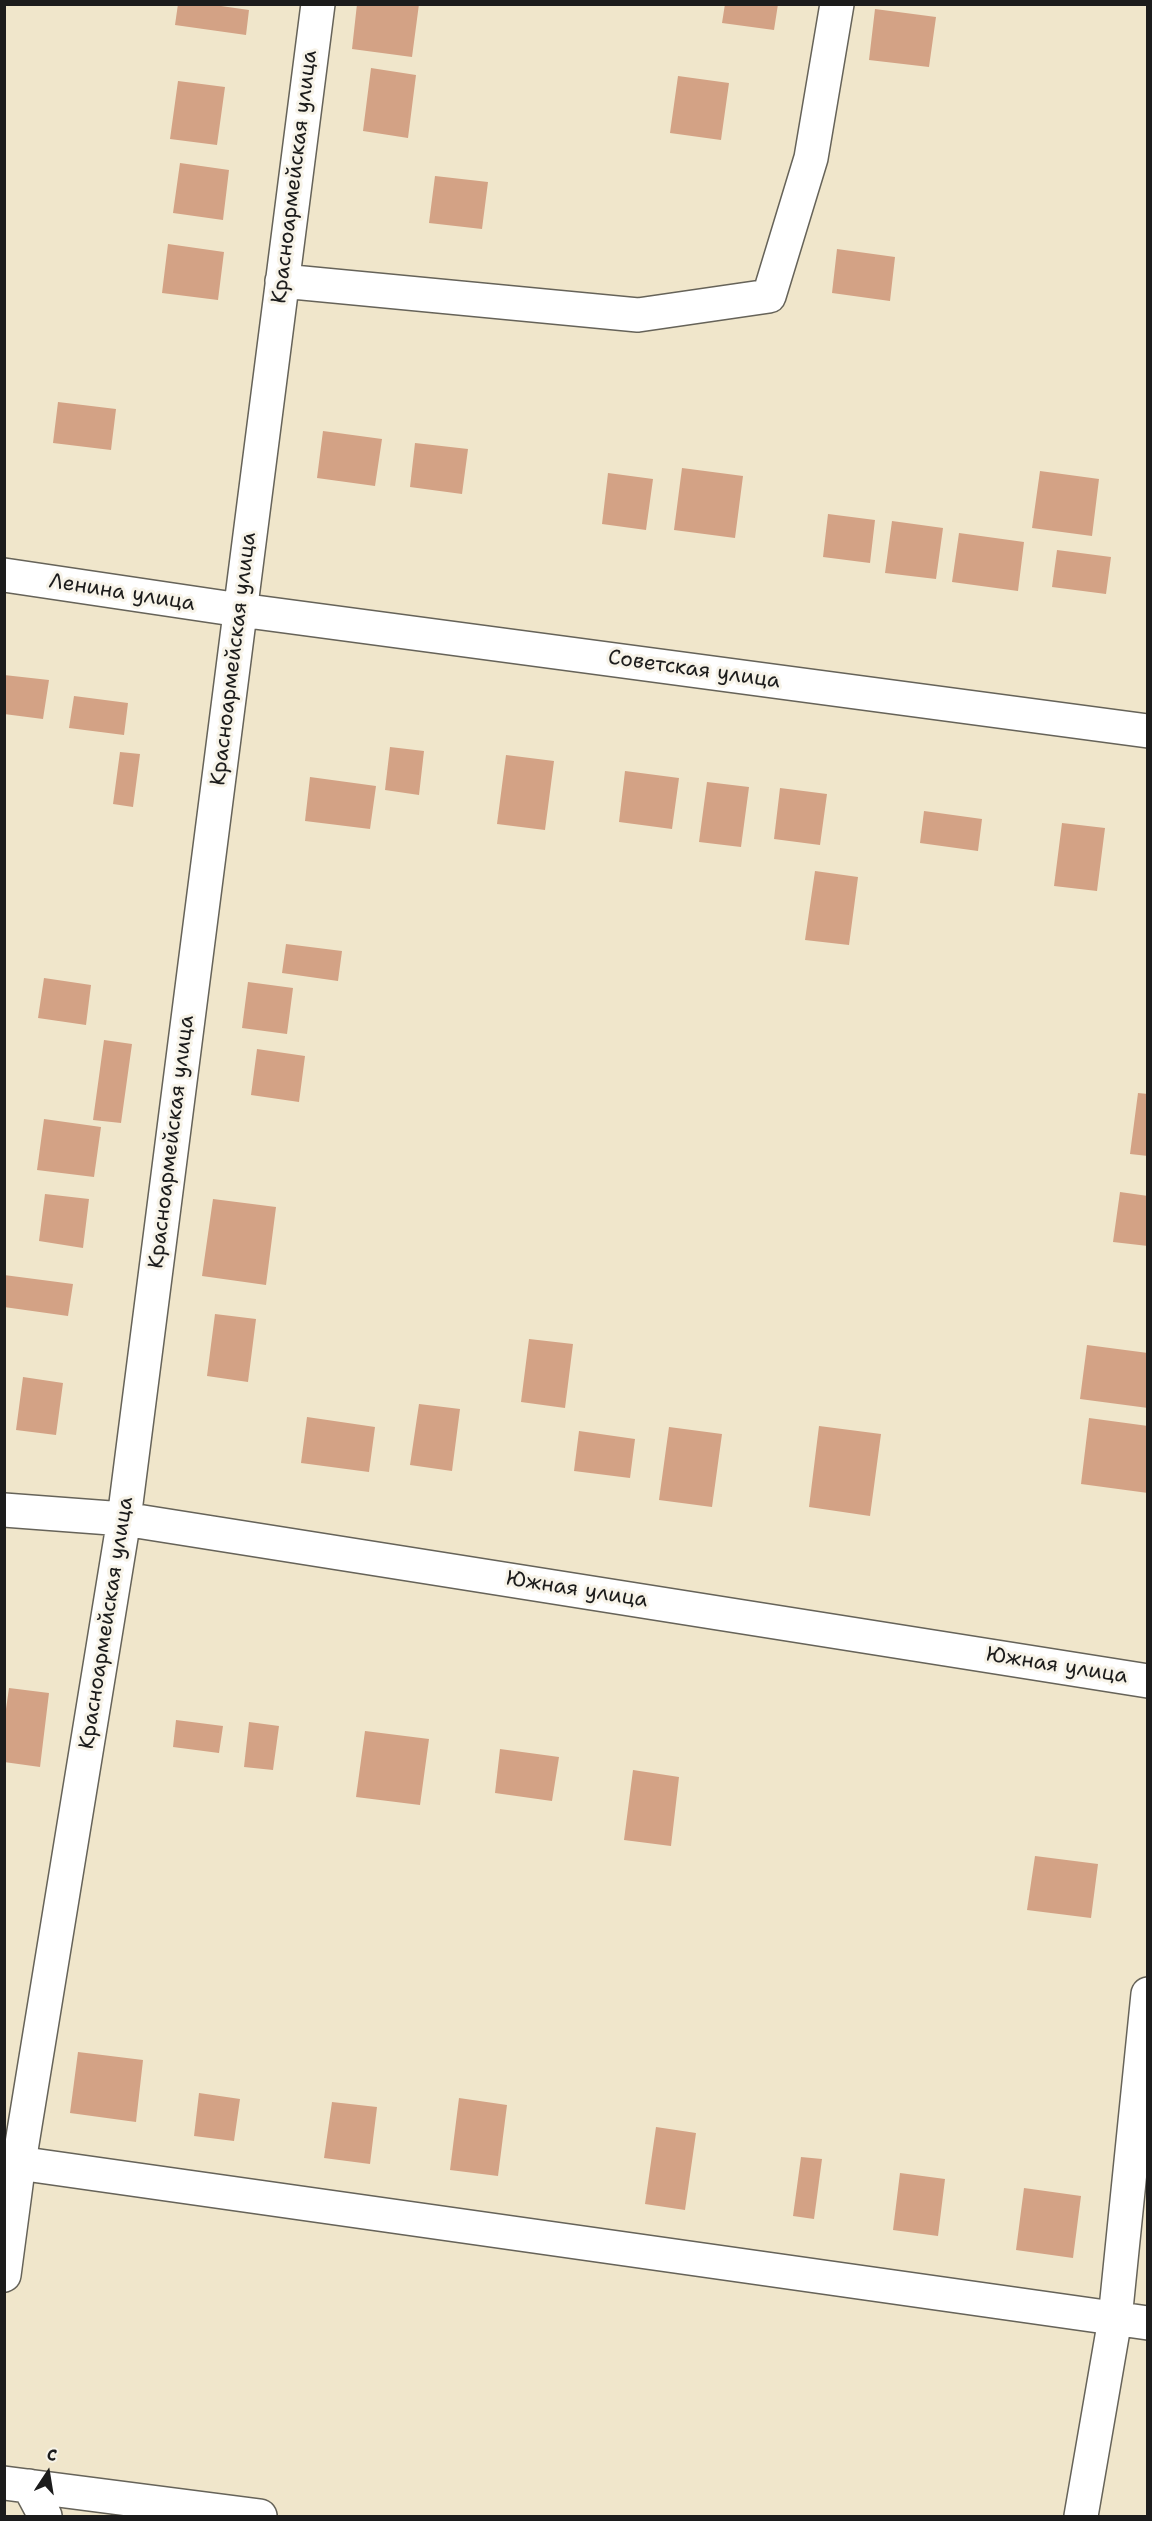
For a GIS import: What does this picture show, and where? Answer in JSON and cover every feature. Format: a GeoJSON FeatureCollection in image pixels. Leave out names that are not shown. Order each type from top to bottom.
{"type":"FeatureCollection","features":[{"type":"Feature","properties":{"kind":"street","name":"Красноармейская улица"},"geometry":{"type":"LineString","coordinates":[[4,2275],[12,2162],[124,1519],[318,4]]}},
{"type":"Feature","properties":{"kind":"street"},"geometry":{"type":"LineString","coordinates":[[282,281],[638,315],[769,296],[812,158],[837,4]]}},
{"type":"Feature","properties":{"kind":"street","name":"Ленина улица"},"geometry":{"type":"LineString","coordinates":[[4,575],[240,610]]}},
{"type":"Feature","properties":{"kind":"street","name":"Советская улица"},"geometry":{"type":"LineString","coordinates":[[240,610],[1148,730]]}},
{"type":"Feature","properties":{"kind":"street","name":"Южная улица"},"geometry":{"type":"LineString","coordinates":[[4,1510],[124,1519],[1148,1680]]}},
{"type":"Feature","properties":{"kind":"street"},"geometry":{"type":"LineString","coordinates":[[1082,2517],[1115,2319],[1148,1994]]}},
{"type":"Feature","properties":{"kind":"street"},"geometry":{"type":"LineString","coordinates":[[12,2162],[1148,2323]]}},
{"type":"Feature","properties":{"kind":"street"},"geometry":{"type":"LineString","coordinates":[[17,2485],[241,2515]]}},
{"type":"Feature","properties":{"kind":"street"},"geometry":{"type":"LineString","coordinates":[[17,2485],[45,2517]]}},
{"type":"Feature","properties":{"kind":"building"},"geometry":{"type":"Polygon","coordinates":[[[178,4],[207,4],[249,10],[246,35],[175,25],[178,4]]]}},
{"type":"Feature","properties":{"kind":"building"},"geometry":{"type":"Polygon","coordinates":[[[357,4],[419,4],[412,57],[352,49],[357,4]]]}},
{"type":"Feature","properties":{"kind":"building"},"geometry":{"type":"Polygon","coordinates":[[[725,4],[778,4],[774,30],[722,23],[725,4]]]}},
{"type":"Feature","properties":{"kind":"building"},"geometry":{"type":"Polygon","coordinates":[[[875,9],[936,17],[929,67],[869,60],[875,9]]]}},
{"type":"Feature","properties":{"kind":"building"},"geometry":{"type":"Polygon","coordinates":[[[371,68],[416,75],[408,138],[363,131],[371,68]]]}},
{"type":"Feature","properties":{"kind":"building"},"geometry":{"type":"Polygon","coordinates":[[[678,76],[729,83],[721,140],[670,133],[678,76]]]}},
{"type":"Feature","properties":{"kind":"building"},"geometry":{"type":"Polygon","coordinates":[[[178,81],[225,87],[217,145],[170,139],[178,81]]]}},
{"type":"Feature","properties":{"kind":"building"},"geometry":{"type":"Polygon","coordinates":[[[180,163],[229,170],[223,220],[173,213],[180,163]]]}},
{"type":"Feature","properties":{"kind":"building"},"geometry":{"type":"Polygon","coordinates":[[[435,176],[488,182],[482,229],[429,223],[435,176]]]}},
{"type":"Feature","properties":{"kind":"building"},"geometry":{"type":"Polygon","coordinates":[[[168,244],[224,252],[218,300],[162,293],[168,244]]]}},
{"type":"Feature","properties":{"kind":"building"},"geometry":{"type":"Polygon","coordinates":[[[837,249],[895,257],[890,301],[832,293],[837,249]]]}},
{"type":"Feature","properties":{"kind":"building"},"geometry":{"type":"Polygon","coordinates":[[[58,402],[116,409],[111,450],[53,443],[58,402]]]}},
{"type":"Feature","properties":{"kind":"building"},"geometry":{"type":"Polygon","coordinates":[[[323,431],[382,439],[375,486],[317,478],[323,431]]]}},
{"type":"Feature","properties":{"kind":"building"},"geometry":{"type":"Polygon","coordinates":[[[415,443],[468,449],[462,494],[410,487],[415,443]]]}},
{"type":"Feature","properties":{"kind":"building"},"geometry":{"type":"Polygon","coordinates":[[[682,468],[743,476],[735,538],[674,530],[682,468]]]}},
{"type":"Feature","properties":{"kind":"building"},"geometry":{"type":"Polygon","coordinates":[[[1040,471],[1099,479],[1092,536],[1032,528],[1040,471]]]}},
{"type":"Feature","properties":{"kind":"building"},"geometry":{"type":"Polygon","coordinates":[[[608,473],[653,479],[646,530],[602,524],[608,473]]]}},
{"type":"Feature","properties":{"kind":"building"},"geometry":{"type":"Polygon","coordinates":[[[828,514],[875,520],[870,563],[823,557],[828,514]]]}},
{"type":"Feature","properties":{"kind":"building"},"geometry":{"type":"Polygon","coordinates":[[[892,521],[943,528],[936,579],[885,573],[892,521]]]}},
{"type":"Feature","properties":{"kind":"building"},"geometry":{"type":"Polygon","coordinates":[[[959,533],[1024,542],[1018,591],[952,582],[959,533]]]}},
{"type":"Feature","properties":{"kind":"building"},"geometry":{"type":"Polygon","coordinates":[[[1057,550],[1111,557],[1106,594],[1052,587],[1057,550]]]}},
{"type":"Feature","properties":{"kind":"building"},"geometry":{"type":"Polygon","coordinates":[[[4,675],[49,680],[43,719],[4,714],[4,675]]]}},
{"type":"Feature","properties":{"kind":"building"},"geometry":{"type":"Polygon","coordinates":[[[74,696],[128,703],[124,735],[69,728],[74,696]]]}},
{"type":"Feature","properties":{"kind":"building"},"geometry":{"type":"Polygon","coordinates":[[[390,747],[424,751],[419,795],[385,790],[390,747]]]}},
{"type":"Feature","properties":{"kind":"building"},"geometry":{"type":"Polygon","coordinates":[[[120,752],[140,754],[133,807],[113,804],[120,752]]]}},
{"type":"Feature","properties":{"kind":"building"},"geometry":{"type":"Polygon","coordinates":[[[506,755],[554,761],[545,830],[497,824],[506,755]]]}},
{"type":"Feature","properties":{"kind":"building"},"geometry":{"type":"Polygon","coordinates":[[[625,771],[679,778],[672,829],[619,822],[625,771]]]}},
{"type":"Feature","properties":{"kind":"building"},"geometry":{"type":"Polygon","coordinates":[[[310,777],[376,786],[370,829],[305,821],[310,777]]]}},
{"type":"Feature","properties":{"kind":"building"},"geometry":{"type":"Polygon","coordinates":[[[707,782],[749,787],[741,847],[699,842],[707,782]]]}},
{"type":"Feature","properties":{"kind":"building"},"geometry":{"type":"Polygon","coordinates":[[[780,788],[827,794],[820,845],[774,839],[780,788]]]}},
{"type":"Feature","properties":{"kind":"building"},"geometry":{"type":"Polygon","coordinates":[[[924,811],[982,819],[978,851],[920,843],[924,811]]]}},
{"type":"Feature","properties":{"kind":"building"},"geometry":{"type":"Polygon","coordinates":[[[1062,823],[1105,828],[1097,891],[1054,886],[1062,823]]]}},
{"type":"Feature","properties":{"kind":"building"},"geometry":{"type":"Polygon","coordinates":[[[815,871],[858,877],[849,945],[805,940],[815,871]]]}},
{"type":"Feature","properties":{"kind":"building"},"geometry":{"type":"Polygon","coordinates":[[[286,944],[342,951],[338,981],[282,973],[286,944]]]}},
{"type":"Feature","properties":{"kind":"building"},"geometry":{"type":"Polygon","coordinates":[[[44,978],[91,985],[86,1025],[38,1018],[44,978]]]}},
{"type":"Feature","properties":{"kind":"building"},"geometry":{"type":"Polygon","coordinates":[[[248,982],[293,988],[287,1034],[242,1028],[248,982]]]}},
{"type":"Feature","properties":{"kind":"building"},"geometry":{"type":"Polygon","coordinates":[[[104,1040],[132,1044],[121,1123],[93,1120],[104,1040]]]}},
{"type":"Feature","properties":{"kind":"building"},"geometry":{"type":"Polygon","coordinates":[[[257,1049],[305,1056],[299,1102],[251,1095],[257,1049]]]}},
{"type":"Feature","properties":{"kind":"building"},"geometry":{"type":"Polygon","coordinates":[[[1138,1093],[1148,1094],[1148,1156],[1130,1154],[1138,1093]]]}},
{"type":"Feature","properties":{"kind":"building"},"geometry":{"type":"Polygon","coordinates":[[[44,1119],[101,1127],[94,1177],[37,1170],[44,1119]]]}},
{"type":"Feature","properties":{"kind":"building"},"geometry":{"type":"Polygon","coordinates":[[[1120,1192],[1148,1196],[1148,1246],[1113,1242],[1120,1192]]]}},
{"type":"Feature","properties":{"kind":"building"},"geometry":{"type":"Polygon","coordinates":[[[45,1194],[89,1199],[83,1248],[39,1241],[45,1194]]]}},
{"type":"Feature","properties":{"kind":"building"},"geometry":{"type":"Polygon","coordinates":[[[213,1199],[276,1207],[266,1285],[202,1276],[213,1199]]]}},
{"type":"Feature","properties":{"kind":"building"},"geometry":{"type":"Polygon","coordinates":[[[4,1275],[73,1284],[68,1316],[4,1307],[4,1275]]]}},
{"type":"Feature","properties":{"kind":"building"},"geometry":{"type":"Polygon","coordinates":[[[215,1314],[256,1319],[248,1382],[207,1376],[215,1314]]]}},
{"type":"Feature","properties":{"kind":"building"},"geometry":{"type":"Polygon","coordinates":[[[529,1339],[573,1344],[565,1408],[521,1402],[529,1339]]]}},
{"type":"Feature","properties":{"kind":"building"},"geometry":{"type":"Polygon","coordinates":[[[1087,1345],[1148,1353],[1148,1408],[1080,1399],[1087,1345]]]}},
{"type":"Feature","properties":{"kind":"building"},"geometry":{"type":"Polygon","coordinates":[[[23,1377],[63,1383],[56,1435],[16,1430],[23,1377]]]}},
{"type":"Feature","properties":{"kind":"building"},"geometry":{"type":"Polygon","coordinates":[[[419,1404],[460,1409],[452,1471],[410,1465],[419,1404]]]}},
{"type":"Feature","properties":{"kind":"building"},"geometry":{"type":"Polygon","coordinates":[[[307,1417],[375,1427],[369,1472],[301,1463],[307,1417]]]}},
{"type":"Feature","properties":{"kind":"building"},"geometry":{"type":"Polygon","coordinates":[[[1089,1418],[1148,1426],[1148,1493],[1081,1484],[1089,1418]]]}},
{"type":"Feature","properties":{"kind":"building"},"geometry":{"type":"Polygon","coordinates":[[[819,1426],[881,1434],[870,1516],[809,1507],[819,1426]]]}},
{"type":"Feature","properties":{"kind":"building"},"geometry":{"type":"Polygon","coordinates":[[[669,1427],[722,1434],[712,1507],[659,1500],[669,1427]]]}},
{"type":"Feature","properties":{"kind":"building"},"geometry":{"type":"Polygon","coordinates":[[[579,1431],[635,1439],[630,1478],[574,1471],[579,1431]]]}},
{"type":"Feature","properties":{"kind":"building"},"geometry":{"type":"Polygon","coordinates":[[[9,1688],[49,1693],[40,1767],[4,1762],[4,1723],[9,1688]]]}},
{"type":"Feature","properties":{"kind":"building"},"geometry":{"type":"Polygon","coordinates":[[[176,1720],[223,1726],[219,1753],[173,1747],[176,1720]]]}},
{"type":"Feature","properties":{"kind":"building"},"geometry":{"type":"Polygon","coordinates":[[[249,1722],[279,1726],[273,1770],[244,1767],[249,1722]]]}},
{"type":"Feature","properties":{"kind":"building"},"geometry":{"type":"Polygon","coordinates":[[[365,1731],[429,1739],[420,1805],[356,1797],[365,1731]]]}},
{"type":"Feature","properties":{"kind":"building"},"geometry":{"type":"Polygon","coordinates":[[[500,1749],[559,1757],[552,1801],[495,1793],[500,1749]]]}},
{"type":"Feature","properties":{"kind":"building"},"geometry":{"type":"Polygon","coordinates":[[[633,1770],[679,1777],[671,1846],[624,1840],[633,1770]]]}},
{"type":"Feature","properties":{"kind":"building"},"geometry":{"type":"Polygon","coordinates":[[[1035,1856],[1098,1864],[1091,1918],[1027,1910],[1035,1856]]]}},
{"type":"Feature","properties":{"kind":"building"},"geometry":{"type":"Polygon","coordinates":[[[78,2052],[143,2060],[136,2122],[70,2113],[78,2052]]]}},
{"type":"Feature","properties":{"kind":"building"},"geometry":{"type":"Polygon","coordinates":[[[199,2093],[240,2099],[234,2141],[194,2136],[199,2093]]]}},
{"type":"Feature","properties":{"kind":"building"},"geometry":{"type":"Polygon","coordinates":[[[459,2098],[507,2105],[498,2176],[450,2170],[459,2098]]]}},
{"type":"Feature","properties":{"kind":"building"},"geometry":{"type":"Polygon","coordinates":[[[332,2102],[377,2107],[370,2164],[324,2158],[332,2102]]]}},
{"type":"Feature","properties":{"kind":"building"},"geometry":{"type":"Polygon","coordinates":[[[656,2127],[696,2133],[685,2210],[645,2204],[656,2127]]]}},
{"type":"Feature","properties":{"kind":"building"},"geometry":{"type":"Polygon","coordinates":[[[801,2157],[822,2159],[814,2219],[793,2216],[801,2157]]]}},
{"type":"Feature","properties":{"kind":"building"},"geometry":{"type":"Polygon","coordinates":[[[900,2173],[945,2179],[938,2236],[893,2230],[900,2173]]]}},
{"type":"Feature","properties":{"kind":"building"},"geometry":{"type":"Polygon","coordinates":[[[1024,2188],[1081,2196],[1073,2258],[1016,2250],[1024,2188]]]}}]}
